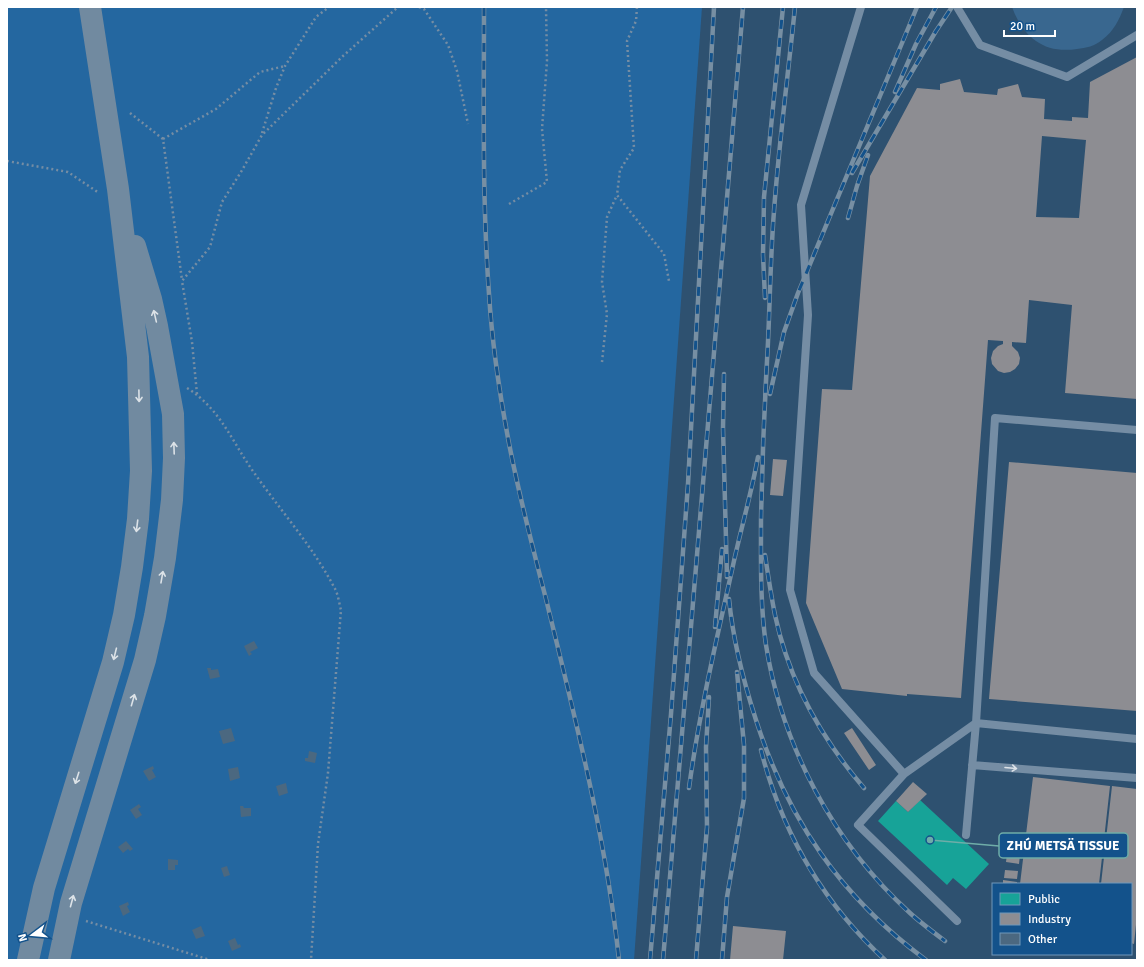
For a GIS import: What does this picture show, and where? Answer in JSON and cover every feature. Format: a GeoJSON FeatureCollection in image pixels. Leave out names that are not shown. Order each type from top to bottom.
{"type":"FeatureCollection","features":[{"type":"Feature","properties":{"kind":"main road"},"geometry":{"type":"LineString","coordinates":[[28,960],[44,888],[113,662],[124,615],[138,519],[141,471],[138,357],[109,192],[113,161],[90,7]]}},
{"type":"Feature","properties":{"kind":"main road"},"geometry":{"type":"LineString","coordinates":[[59,960],[71,903],[143,667],[155,616],[165,558],[172,500],[174,458],[173,414],[161,347],[151,300],[109,192]]}},
{"type":"Feature","properties":{"kind":"lane"},"geometry":{"type":"LineString","coordinates":[[861,7],[801,205],[808,315],[790,590],[814,673],[904,774]]}},
{"type":"Feature","properties":{"kind":"lane"},"geometry":{"type":"LineString","coordinates":[[957,7],[980,45],[1067,77],[1137,35]]}},
{"type":"Feature","properties":{"kind":"lane"},"geometry":{"type":"LineString","coordinates":[[966,835],[976,723],[995,418],[1137,430]]}},
{"type":"Feature","properties":{"kind":"lane"},"geometry":{"type":"LineString","coordinates":[[957,921],[858,825],[904,774],[976,723],[1137,739]]}},
{"type":"Feature","properties":{"kind":"lane"},"geometry":{"type":"LineString","coordinates":[[972,765],[1137,778]]}},
{"type":"Feature","properties":{"kind":"path"},"geometry":{"type":"LineString","coordinates":[[182,280],[210,247],[222,202],[262,135],[276,88],[285,66],[316,17],[329,7]]}},
{"type":"Feature","properties":{"kind":"path"},"geometry":{"type":"LineString","coordinates":[[262,135],[343,56],[398,7]]}},
{"type":"Feature","properties":{"kind":"path"},"geometry":{"type":"LineString","coordinates":[[419,7],[424,9],[448,45],[457,71],[468,124]]}},
{"type":"Feature","properties":{"kind":"path"},"geometry":{"type":"LineString","coordinates":[[509,204],[547,182],[542,129],[547,61],[546,7]]}},
{"type":"Feature","properties":{"kind":"path"},"geometry":{"type":"LineString","coordinates":[[602,362],[607,314],[602,282],[607,217],[617,195],[620,170],[634,148],[626,41],[636,21],[637,7]]}},
{"type":"Feature","properties":{"kind":"path"},"geometry":{"type":"LineString","coordinates":[[163,139],[216,109],[260,72],[285,66]]}},
{"type":"Feature","properties":{"kind":"path"},"geometry":{"type":"LineString","coordinates":[[130,113],[163,139],[192,342],[197,394]]}},
{"type":"Feature","properties":{"kind":"path"},"geometry":{"type":"LineString","coordinates":[[7,161],[68,172],[109,192]]}},
{"type":"Feature","properties":{"kind":"path"},"geometry":{"type":"LineString","coordinates":[[617,195],[664,254],[669,281]]}},
{"type":"Feature","properties":{"kind":"path"},"geometry":{"type":"LineString","coordinates":[[185,387],[197,394],[222,420],[254,472],[318,559],[335,588],[341,610],[328,773],[318,844],[311,960]]}},
{"type":"Feature","properties":{"kind":"path"},"geometry":{"type":"LineString","coordinates":[[69,916],[210,960]]}},
{"type":"Feature","properties":{"kind":"shaded area"},"geometry":{"type":"Polygon","coordinates":[[[7,7],[702,7],[634,960],[7,960],[7,7]]]}},
{"type":"Feature","properties":{"kind":"shaded area"},"geometry":{"type":"Polygon","coordinates":[[[1012,7],[1124,7],[1118,21],[1106,37],[1087,47],[1065,50],[1054,49],[1036,41],[1022,27],[1012,7]]]}},
{"type":"Feature","properties":{"kind":"building: Public"},"geometry":{"type":"Polygon","coordinates":[[[920,800],[989,864],[966,889],[953,878],[947,885],[878,821],[896,801],[908,812],[920,800]]]}},
{"type":"Feature","properties":{"kind":"building: Industry"},"geometry":{"type":"Polygon","coordinates":[[[1137,57],[1137,399],[1065,393],[1072,305],[1029,300],[1026,343],[1012,342],[1012,346],[1018,352],[1020,358],[1019,364],[1010,372],[1004,373],[998,371],[992,364],[991,358],[993,351],[998,346],[1003,344],[1003,341],[988,340],[961,698],[907,694],[907,696],[842,689],[806,603],[822,389],[852,390],[870,176],[917,88],[940,90],[940,84],[960,79],[964,92],[997,95],[998,89],[1018,84],[1022,97],[1045,99],[1044,119],[1072,121],[1072,117],[1088,118],[1090,82],[1137,57]],[[1042,136],[1036,217],[1079,218],[1086,140],[1042,136]]]}},
{"type":"Feature","properties":{"kind":"building: Industry"},"geometry":{"type":"Polygon","coordinates":[[[773,459],[787,460],[783,496],[770,495],[773,459]]]}},
{"type":"Feature","properties":{"kind":"building: Industry"},"geometry":{"type":"Polygon","coordinates":[[[1009,462],[1137,473],[1137,711],[989,699],[1009,462]]]}},
{"type":"Feature","properties":{"kind":"building: Industry"},"geometry":{"type":"Polygon","coordinates":[[[852,728],[876,765],[869,770],[844,733],[852,728]]]}},
{"type":"Feature","properties":{"kind":"building: Industry"},"geometry":{"type":"Polygon","coordinates":[[[1033,777],[1110,786],[1099,883],[1020,883],[1033,777]]]}},
{"type":"Feature","properties":{"kind":"building: Industry"},"geometry":{"type":"Polygon","coordinates":[[[913,782],[927,794],[908,812],[896,801],[913,782]]]}},
{"type":"Feature","properties":{"kind":"building: Industry"},"geometry":{"type":"Polygon","coordinates":[[[1112,786],[1137,789],[1137,915],[1134,944],[1132,943],[1132,883],[1101,883],[1112,786]]]}},
{"type":"Feature","properties":{"kind":"building: Industry"},"geometry":{"type":"Polygon","coordinates":[[[1007,854],[1020,855],[1019,864],[1006,862],[1007,854]]]}},
{"type":"Feature","properties":{"kind":"building: Industry"},"geometry":{"type":"Polygon","coordinates":[[[1005,870],[1018,871],[1017,879],[1004,878],[1005,870]]]}},
{"type":"Feature","properties":{"kind":"building: Industry"},"geometry":{"type":"Polygon","coordinates":[[[1003,880],[1017,882],[1017,883],[1003,883],[1003,880]]]}},
{"type":"Feature","properties":{"kind":"building: Industry"},"geometry":{"type":"Polygon","coordinates":[[[733,926],[786,931],[783,960],[730,960],[733,926]]]}},
{"type":"Feature","properties":{"kind":"building: Other"},"geometry":{"type":"Polygon","coordinates":[[[254,641],[258,648],[250,652],[252,654],[249,656],[244,646],[254,641]]]}},
{"type":"Feature","properties":{"kind":"building: Other"},"geometry":{"type":"Polygon","coordinates":[[[207,668],[211,668],[211,670],[218,669],[220,677],[210,679],[207,668]]]}},
{"type":"Feature","properties":{"kind":"building: Other"},"geometry":{"type":"Polygon","coordinates":[[[231,728],[235,741],[223,744],[219,731],[231,728]]]}},
{"type":"Feature","properties":{"kind":"building: Other"},"geometry":{"type":"Polygon","coordinates":[[[309,751],[317,753],[315,763],[305,761],[305,758],[308,758],[309,751]]]}},
{"type":"Feature","properties":{"kind":"building: Other"},"geometry":{"type":"Polygon","coordinates":[[[153,766],[154,769],[152,770],[156,777],[149,781],[143,771],[153,766]]]}},
{"type":"Feature","properties":{"kind":"building: Other"},"geometry":{"type":"Polygon","coordinates":[[[238,767],[240,778],[230,781],[228,769],[238,767]]]}},
{"type":"Feature","properties":{"kind":"building: Other"},"geometry":{"type":"Polygon","coordinates":[[[286,783],[288,793],[279,796],[276,786],[286,783]]]}},
{"type":"Feature","properties":{"kind":"building: Other"},"geometry":{"type":"Polygon","coordinates":[[[139,804],[141,807],[138,809],[142,815],[136,819],[130,810],[139,804]]]}},
{"type":"Feature","properties":{"kind":"building: Other"},"geometry":{"type":"Polygon","coordinates":[[[240,806],[243,806],[244,808],[251,808],[251,816],[241,817],[240,806]]]}},
{"type":"Feature","properties":{"kind":"building: Other"},"geometry":{"type":"Polygon","coordinates":[[[126,841],[133,849],[130,851],[128,849],[123,853],[118,847],[126,841]]]}},
{"type":"Feature","properties":{"kind":"building: Other"},"geometry":{"type":"Polygon","coordinates":[[[168,859],[178,860],[178,865],[175,865],[175,870],[168,870],[168,859]]]}},
{"type":"Feature","properties":{"kind":"building: Other"},"geometry":{"type":"Polygon","coordinates":[[[227,866],[230,875],[224,877],[221,868],[227,866]]]}},
{"type":"Feature","properties":{"kind":"building: Other"},"geometry":{"type":"Polygon","coordinates":[[[128,902],[129,905],[127,906],[130,912],[123,916],[119,906],[128,902]]]}},
{"type":"Feature","properties":{"kind":"building: Other"},"geometry":{"type":"Polygon","coordinates":[[[201,926],[205,936],[196,939],[192,930],[201,926]]]}},
{"type":"Feature","properties":{"kind":"building: Other"},"geometry":{"type":"Polygon","coordinates":[[[235,938],[238,945],[240,944],[241,947],[232,951],[228,941],[235,938]]]}},
{"type":"Feature","properties":{"kind":"railway"},"geometry":{"type":"LineString","coordinates":[[484,7],[485,222],[490,312],[496,366],[516,478],[568,688],[598,823],[619,960]]}},
{"type":"Feature","properties":{"kind":"railway"},"geometry":{"type":"LineString","coordinates":[[650,960],[671,714],[688,484],[714,7]]}},
{"type":"Feature","properties":{"kind":"railway"},"geometry":{"type":"LineString","coordinates":[[663,960],[743,7]]}},
{"type":"Feature","properties":{"kind":"railway"},"geometry":{"type":"LineString","coordinates":[[765,298],[763,255],[764,197],[783,7]]}},
{"type":"Feature","properties":{"kind":"railway"},"geometry":{"type":"LineString","coordinates":[[795,7],[778,160],[774,211],[763,440],[761,567],[766,645],[774,683],[785,720],[799,756],[835,825],[883,886],[914,917],[945,941]]}},
{"type":"Feature","properties":{"kind":"railway"},"geometry":{"type":"LineString","coordinates":[[770,394],[784,332],[798,293],[917,7]]}},
{"type":"Feature","properties":{"kind":"railway"},"geometry":{"type":"LineString","coordinates":[[895,92],[916,44],[936,7]]}},
{"type":"Feature","properties":{"kind":"railway"},"geometry":{"type":"LineString","coordinates":[[852,173],[936,31],[952,7]]}},
{"type":"Feature","properties":{"kind":"railway"},"geometry":{"type":"LineString","coordinates":[[848,218],[868,155]]}},
{"type":"Feature","properties":{"kind":"railway"},"geometry":{"type":"LineString","coordinates":[[724,374],[723,428],[727,577]]}},
{"type":"Feature","properties":{"kind":"railway"},"geometry":{"type":"LineString","coordinates":[[689,788],[708,678],[758,457]]}},
{"type":"Feature","properties":{"kind":"railway"},"geometry":{"type":"LineString","coordinates":[[715,627],[722,549]]}},
{"type":"Feature","properties":{"kind":"railway"},"geometry":{"type":"LineString","coordinates":[[765,555],[775,615],[781,639],[798,686],[821,729],[848,769],[864,788]]}},
{"type":"Feature","properties":{"kind":"railway"},"geometry":{"type":"LineString","coordinates":[[729,599],[739,660],[756,720],[784,791],[801,823],[821,854],[843,883],[868,910],[896,936],[926,960]]}},
{"type":"Feature","properties":{"kind":"railway"},"geometry":{"type":"LineString","coordinates":[[722,960],[727,897],[744,798],[744,745],[737,672]]}},
{"type":"Feature","properties":{"kind":"railway"},"geometry":{"type":"LineString","coordinates":[[696,960],[707,827],[706,747],[709,697]]}},
{"type":"Feature","properties":{"kind":"railway"},"geometry":{"type":"LineString","coordinates":[[761,750],[780,810],[807,864],[842,914],[862,938],[885,960]]}},
{"type":"Feature","properties":{"kind":"place","name":"ZHÚ METSÄ TISSUE"},"geometry":{"type":"Point","coordinates":[930,840]}}]}
